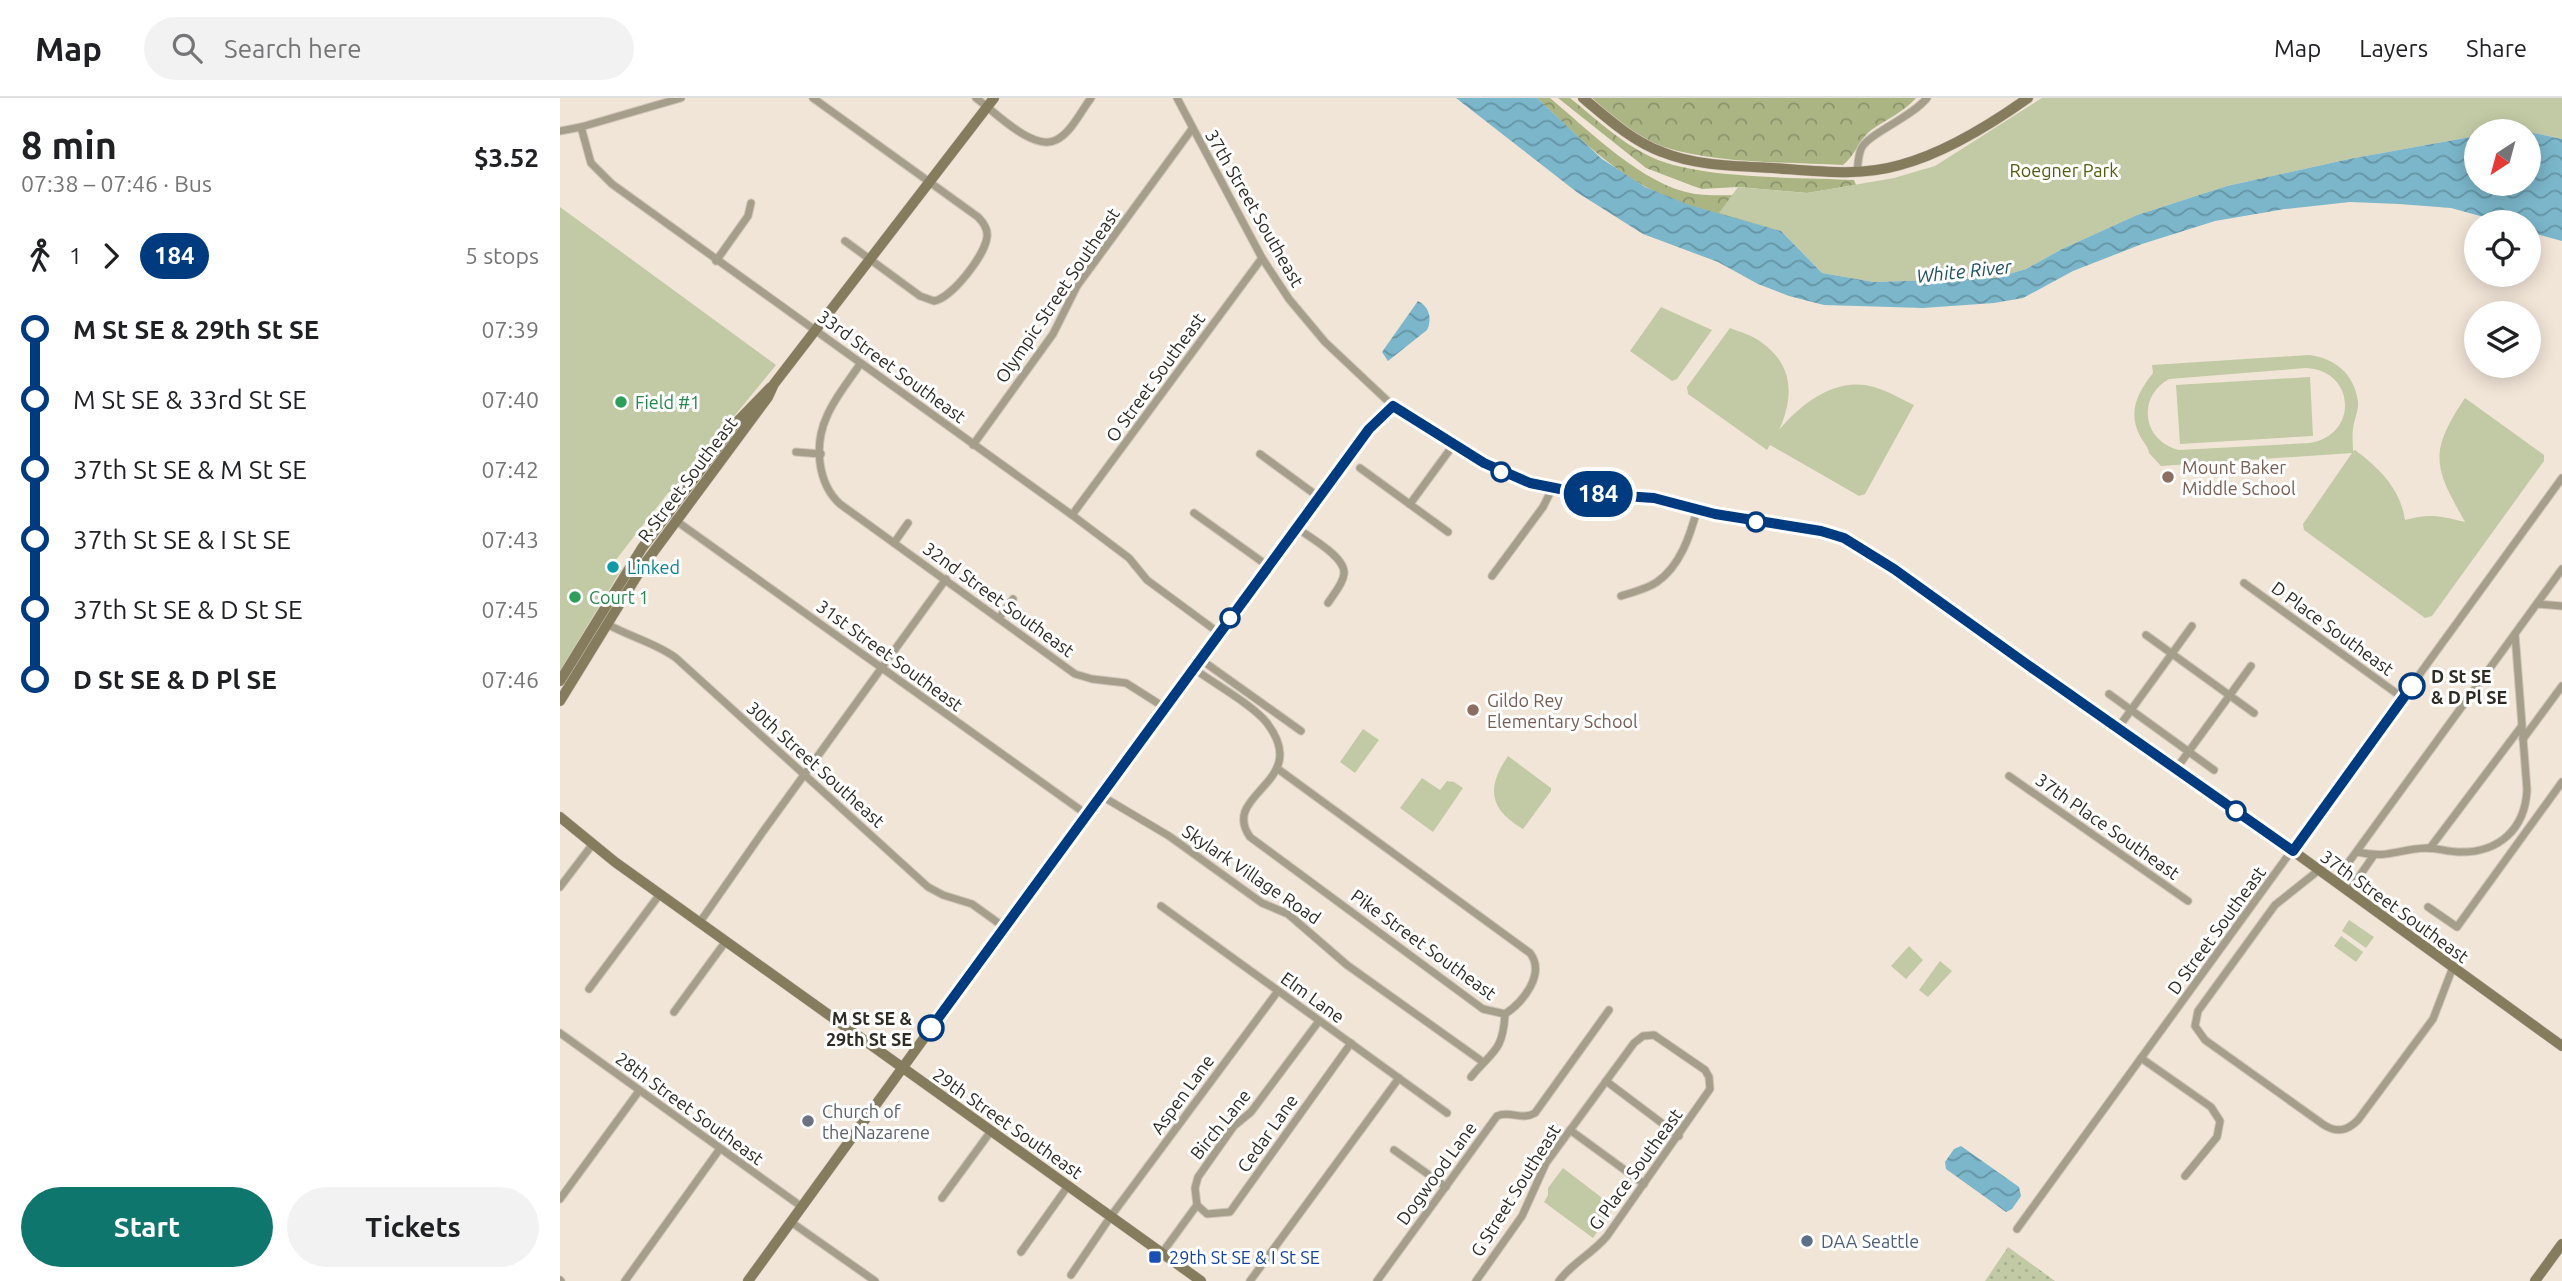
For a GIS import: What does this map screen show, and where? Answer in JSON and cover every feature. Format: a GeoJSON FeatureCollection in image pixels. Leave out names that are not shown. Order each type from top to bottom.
{"type":"FeatureCollection","features":[{"type":"Feature","properties":{"kind":"street"},"geometry":{"type":"LineString","coordinates":[[560,131],[681,98]]}},
{"type":"Feature","properties":{"kind":"street"},"geometry":{"type":"LineString","coordinates":[[813,98],[930,181],[981,220],[987,230],[987,239],[981,251],[958,284],[943,299],[934,301],[923,298],[845,241]]}},
{"type":"Feature","properties":{"kind":"street"},"geometry":{"type":"LineString","coordinates":[[976,98],[991,102],[1029,138],[1049,142],[1068,131],[1091,98]]}},
{"type":"Feature","properties":{"kind":"street","name":"37th Street Southeast"},"geometry":{"type":"LineString","coordinates":[[1177,98],[1262,258],[1307,323],[1393,406],[1499,471],[1552,489],[1654,498],[1698,510],[1821,531],[1844,538],[1894,569],[2293,851],[2562,1046]]}},
{"type":"Feature","properties":{"kind":"street"},"geometry":{"type":"LineString","coordinates":[[1583,98],[1644,144],[1677,157],[1738,166],[1857,172],[1884,169],[1919,159],[2005,114],[2028,98]]}},
{"type":"Feature","properties":{"kind":"street"},"geometry":{"type":"LineString","coordinates":[[1857,172],[1860,151],[1867,142],[1908,116],[1927,98]]}},
{"type":"Feature","properties":{"kind":"street","name":"R Street Southeast"},"geometry":{"type":"LineString","coordinates":[[560,701],[643,566],[675,520],[768,397],[774,384],[814,330],[991,102]]}},
{"type":"Feature","properties":{"kind":"street","name":"33rd Street Southeast"},"geometry":{"type":"LineString","coordinates":[[581,127],[587,156],[597,171],[716,261],[1072,515],[1129,558],[1147,580],[1219,633]]}},
{"type":"Feature","properties":{"kind":"street","name":"Olympic Street Southeast"},"geometry":{"type":"LineString","coordinates":[[973,445],[1053,334],[1077,286],[1192,129]]}},
{"type":"Feature","properties":{"kind":"street"},"geometry":{"type":"LineString","coordinates":[[716,261],[748,216],[751,203]]}},
{"type":"Feature","properties":{"kind":"street","name":"O Street Southeast"},"geometry":{"type":"LineString","coordinates":[[1072,515],[1262,258]]}},
{"type":"Feature","properties":{"kind":"street"},"geometry":{"type":"LineString","coordinates":[[796,452],[821,454],[822,432],[827,415],[860,364]]}},
{"type":"Feature","properties":{"kind":"street","name":"R Street Southeast"},"geometry":{"type":"LineString","coordinates":[[560,681],[642,548],[736,424],[763,392],[774,384]]}},
{"type":"Feature","properties":{"kind":"street"},"geometry":{"type":"LineString","coordinates":[[748,1281],[1164,707],[1369,429],[1393,406]]}},
{"type":"Feature","properties":{"kind":"street"},"geometry":{"type":"LineString","coordinates":[[1410,504],[1454,444]]}},
{"type":"Feature","properties":{"kind":"street","name":"32nd Street Southeast"},"geometry":{"type":"LineString","coordinates":[[821,454],[821,475],[828,490],[840,504],[1074,674],[1126,683],[1164,707]]}},
{"type":"Feature","properties":{"kind":"street"},"geometry":{"type":"LineString","coordinates":[[1260,454],[1320,498]]}},
{"type":"Feature","properties":{"kind":"street"},"geometry":{"type":"LineString","coordinates":[[1360,468],[1448,532]]}},
{"type":"Feature","properties":{"kind":"street","name":"D Street Southeast"},"geometry":{"type":"LineString","coordinates":[[2017,1229],[2562,478]]}},
{"type":"Feature","properties":{"kind":"street"},"geometry":{"type":"LineString","coordinates":[[1492,576],[1543,507],[1552,489]]}},
{"type":"Feature","properties":{"kind":"street"},"geometry":{"type":"LineString","coordinates":[[1621,596],[1647,587],[1666,574],[1682,551],[1698,510]]}},
{"type":"Feature","properties":{"kind":"street"},"geometry":{"type":"LineString","coordinates":[[1194,513],[1268,566]]}},
{"type":"Feature","properties":{"kind":"street","name":"31st Street Southeast"},"geometry":{"type":"LineString","coordinates":[[675,520],[1086,814]]}},
{"type":"Feature","properties":{"kind":"street"},"geometry":{"type":"LineString","coordinates":[[894,543],[908,523]]}},
{"type":"Feature","properties":{"kind":"street"},"geometry":{"type":"LineString","coordinates":[[1297,528],[1338,558],[1344,568],[1342,580],[1328,603]]}},
{"type":"Feature","properties":{"kind":"street"},"geometry":{"type":"LineString","coordinates":[[2335,881],[2562,569]]}},
{"type":"Feature","properties":{"kind":"street"},"geometry":{"type":"LineString","coordinates":[[700,922],[946,579]]}},
{"type":"Feature","properties":{"kind":"street","name":"D Place Southeast"},"geometry":{"type":"LineString","coordinates":[[2244,583],[2403,698]]}},
{"type":"Feature","properties":{"kind":"street"},"geometry":{"type":"LineString","coordinates":[[999,618],[1013,599]]}},
{"type":"Feature","properties":{"kind":"street"},"geometry":{"type":"LineString","coordinates":[[2537,604],[2562,606]]}},
{"type":"Feature","properties":{"kind":"street","name":"30th Street Southeast"},"geometry":{"type":"LineString","coordinates":[[607,624],[633,638],[661,648],[676,658],[930,888],[972,904],[1004,927]]}},
{"type":"Feature","properties":{"kind":"street"},"geometry":{"type":"LineString","coordinates":[[2118,728],[2192,626]]}},
{"type":"Feature","properties":{"kind":"street"},"geometry":{"type":"LineString","coordinates":[[2357,852],[2392,855],[2430,848],[2448,852],[2470,852],[2504,840],[2524,814],[2527,790],[2515,633]]}},
{"type":"Feature","properties":{"kind":"street"},"geometry":{"type":"LineString","coordinates":[[2146,635],[2254,713]]}},
{"type":"Feature","properties":{"kind":"street"},"geometry":{"type":"LineString","coordinates":[[1196,664],[1267,724],[1281,758],[1278,769]]}},
{"type":"Feature","properties":{"kind":"street"},"geometry":{"type":"LineString","coordinates":[[1196,664],[1301,731]]}},
{"type":"Feature","properties":{"kind":"street"},"geometry":{"type":"LineString","coordinates":[[2176,769],[2251,666]]}},
{"type":"Feature","properties":{"kind":"street"},"geometry":{"type":"LineString","coordinates":[[2523,739],[2562,686]]}},
{"type":"Feature","properties":{"kind":"street"},"geometry":{"type":"LineString","coordinates":[[2109,694],[2214,770]]}},
{"type":"Feature","properties":{"kind":"street"},"geometry":{"type":"LineString","coordinates":[[2430,848],[2521,727]]}},
{"type":"Feature","properties":{"kind":"street","name":"Pike Street Southeast"},"geometry":{"type":"LineString","coordinates":[[1278,769],[1530,953],[1536,964],[1536,975],[1519,1003],[1505,1014],[1483,1009],[1250,837],[1244,825],[1247,808],[1278,769]]}},
{"type":"Feature","properties":{"kind":"street","name":"37th Place Southeast"},"geometry":{"type":"LineString","coordinates":[[2009,776],[2188,901]]}},
{"type":"Feature","properties":{"kind":"street"},"geometry":{"type":"LineString","coordinates":[[2428,907],[2457,927],[2562,782]]}},
{"type":"Feature","properties":{"kind":"street","name":"Skylark Village Road"},"geometry":{"type":"LineString","coordinates":[[1101,795],[1169,836],[1262,903],[1288,914],[1347,965],[1483,1062]]}},
{"type":"Feature","properties":{"kind":"street","name":"29th Street Southeast"},"geometry":{"type":"LineString","coordinates":[[560,817],[592,845],[1201,1281]]}},
{"type":"Feature","properties":{"kind":"street"},"geometry":{"type":"LineString","coordinates":[[2504,840],[2514,848]]}},
{"type":"Feature","properties":{"kind":"street"},"geometry":{"type":"LineString","coordinates":[[560,887],[592,845]]}},
{"type":"Feature","properties":{"kind":"street"},"geometry":{"type":"LineString","coordinates":[[2349,891],[2374,855]]}},
{"type":"Feature","properties":{"kind":"street"},"geometry":{"type":"LineString","coordinates":[[2319,870],[2275,905],[2198,1011],[2195,1026],[2205,1040],[2324,1125],[2336,1131],[2343,1130],[2358,1121],[2433,1019],[2453,967]]}},
{"type":"Feature","properties":{"kind":"street"},"geometry":{"type":"LineString","coordinates":[[589,989],[660,894]]}},
{"type":"Feature","properties":{"kind":"street","name":"Elm Lane"},"geometry":{"type":"LineString","coordinates":[[1161,906],[1447,1113]]}},
{"type":"Feature","properties":{"kind":"street"},"geometry":{"type":"LineString","coordinates":[[674,1012],[726,941]]}},
{"type":"Feature","properties":{"kind":"street","name":"Aspen Lane"},"geometry":{"type":"LineString","coordinates":[[1072,1275],[1111,1216],[1278,991]]}},
{"type":"Feature","properties":{"kind":"street","name":"Dogwood Lane"},"geometry":{"type":"LineString","coordinates":[[1377,1281],[1497,1116],[1506,1113],[1525,1117],[1535,1113],[1609,1010]]}},
{"type":"Feature","properties":{"kind":"street"},"geometry":{"type":"LineString","coordinates":[[1471,1077],[1500,1045],[1505,1014]]}},
{"type":"Feature","properties":{"kind":"street","name":"Birch Lane"},"geometry":{"type":"LineString","coordinates":[[1163,1253],[1197,1205],[1195,1188],[1198,1177],[1234,1126],[1251,1112],[1319,1021]]}},
{"type":"Feature","properties":{"kind":"street","name":"28th Street Southeast"},"geometry":{"type":"LineString","coordinates":[[560,1034],[802,1207]]}},
{"type":"Feature","properties":{"kind":"street","name":"G Street Southeast"},"geometry":{"type":"LineString","coordinates":[[1476,1281],[1514,1228],[1539,1175],[1630,1047],[1643,1036],[1654,1035],[1708,1073],[1711,1085],[1704,1101]]}},
{"type":"Feature","properties":{"kind":"street","name":"Cedar Lane"},"geometry":{"type":"LineString","coordinates":[[1197,1205],[1211,1215],[1230,1212],[1351,1043]]}},
{"type":"Feature","properties":{"kind":"street"},"geometry":{"type":"LineString","coordinates":[[2141,1058],[2211,1107],[2220,1121],[2217,1137],[2185,1176]]}},
{"type":"Feature","properties":{"kind":"street"},"geometry":{"type":"LineString","coordinates":[[1250,1281],[1399,1078]]}},
{"type":"Feature","properties":{"kind":"street"},"geometry":{"type":"LineString","coordinates":[[1606,1082],[1679,1136]]}},
{"type":"Feature","properties":{"kind":"street"},"geometry":{"type":"LineString","coordinates":[[560,1199],[639,1091]]}},
{"type":"Feature","properties":{"kind":"street","name":"G Place Southeast"},"geometry":{"type":"LineString","coordinates":[[1559,1281],[1570,1266],[1602,1242],[1704,1101]]}},
{"type":"Feature","properties":{"kind":"street"},"geometry":{"type":"LineString","coordinates":[[1570,1130],[1644,1184]]}},
{"type":"Feature","properties":{"kind":"street"},"geometry":{"type":"LineString","coordinates":[[942,1198],[991,1131]]}},
{"type":"Feature","properties":{"kind":"street"},"geometry":{"type":"LineString","coordinates":[[625,1281],[719,1150]]}},
{"type":"Feature","properties":{"kind":"street"},"geometry":{"type":"LineString","coordinates":[[1394,1150],[1446,1187]]}},
{"type":"Feature","properties":{"kind":"street"},"geometry":{"type":"LineString","coordinates":[[1021,1252],[1068,1185]]}},
{"type":"Feature","properties":{"kind":"street"},"geometry":{"type":"LineString","coordinates":[[791,1222],[875,1281]]}},
{"type":"Feature","properties":{"kind":"street"},"geometry":{"type":"LineString","coordinates":[[2535,1281],[2562,1244]]}},
{"type":"Feature","properties":{"kind":"green space"},"geometry":{"type":"Polygon","coordinates":[[[1537,98],[1550,98],[1599,141],[1656,180],[1695,194],[1744,195],[1781,231],[1694,207],[1644,186],[1601,156],[1537,98]]]}},
{"type":"Feature","properties":{"kind":"green space"},"geometry":{"type":"Polygon","coordinates":[[[1558,98],[1570,98],[1627,143],[1667,163],[1748,176],[1854,180],[1856,185],[1807,193],[1738,187],[1702,189],[1646,168],[1558,98]]]}},
{"type":"Feature","properties":{"kind":"green space"},"geometry":{"type":"Polygon","coordinates":[[[1592,98],[1916,98],[1870,131],[1843,165],[1752,161],[1684,153],[1645,138],[1592,98]]]}},
{"type":"Feature","properties":{"kind":"green space","name":"Roegner Park"},"geometry":{"type":"Polygon","coordinates":[[[2042,98],[2562,98],[2562,139],[2541,135],[2541,119],[2464,119],[2464,138],[2349,159],[2227,186],[2137,215],[2062,249],[2026,269],[1995,278],[1874,282],[1822,273],[1781,231],[1719,213],[1738,187],[1807,193],[1894,178],[1935,166],[2042,98]]]}},
{"type":"Feature","properties":{"kind":"green space"},"geometry":{"type":"Polygon","coordinates":[[[560,207],[776,365],[686,479],[668,493],[615,561],[621,570],[560,671],[560,207]]]}},
{"type":"Feature","properties":{"kind":"green space"},"geometry":{"type":"Polygon","coordinates":[[[1661,307],[1712,330],[1677,379],[1672,381],[1630,351],[1661,307]]]}},
{"type":"Feature","properties":{"kind":"green space"},"geometry":{"type":"Polygon","coordinates":[[[1730,328],[1761,342],[1772,351],[1785,371],[1789,394],[1779,430],[1809,402],[1821,394],[1846,385],[1874,387],[1914,405],[1865,494],[1859,496],[1770,445],[1767,450],[1688,394],[1687,387],[1730,328]]]}},
{"type":"Feature","properties":{"kind":"green space"},"geometry":{"type":"Polygon","coordinates":[[[2309,355],[2335,364],[2348,375],[2356,391],[2358,408],[2353,432],[2353,451],[2364,457],[2388,480],[2399,498],[2405,520],[2435,516],[2465,522],[2447,487],[2440,460],[2445,433],[2465,398],[2544,455],[2544,461],[2432,616],[2425,618],[2304,530],[2303,524],[2352,453],[2161,466],[2149,453],[2134,417],[2139,395],[2153,373],[2152,365],[2309,355]],[[2306,368],[2169,379],[2158,387],[2148,407],[2151,429],[2167,445],[2179,450],[2309,443],[2325,438],[2337,429],[2345,404],[2342,391],[2335,380],[2323,372],[2306,368]]]}},
{"type":"Feature","properties":{"kind":"green space"},"geometry":{"type":"Polygon","coordinates":[[[2310,377],[2313,436],[2180,444],[2176,385],[2310,377]]]}},
{"type":"Feature","properties":{"kind":"green space"},"geometry":{"type":"Polygon","coordinates":[[[1363,729],[1379,740],[1355,773],[1340,762],[1363,729]]]}},
{"type":"Feature","properties":{"kind":"green space"},"geometry":{"type":"Polygon","coordinates":[[[1508,756],[1551,788],[1523,829],[1503,814],[1494,797],[1496,778],[1508,756]]]}},
{"type":"Feature","properties":{"kind":"green space"},"geometry":{"type":"Polygon","coordinates":[[[1422,778],[1440,790],[1447,781],[1463,788],[1433,832],[1400,808],[1422,778]]]}},
{"type":"Feature","properties":{"kind":"green space"},"geometry":{"type":"Polygon","coordinates":[[[2349,920],[2374,937],[2366,948],[2342,931],[2349,920]]]}},
{"type":"Feature","properties":{"kind":"green space"},"geometry":{"type":"Polygon","coordinates":[[[2341,936],[2363,952],[2356,962],[2334,946],[2341,936]]]}},
{"type":"Feature","properties":{"kind":"green space"},"geometry":{"type":"Polygon","coordinates":[[[1909,946],[1923,960],[1906,979],[1891,966],[1909,946]]]}},
{"type":"Feature","properties":{"kind":"green space"},"geometry":{"type":"Polygon","coordinates":[[[1940,961],[1952,971],[1928,997],[1919,990],[1940,961]]]}},
{"type":"Feature","properties":{"kind":"green space"},"geometry":{"type":"Polygon","coordinates":[[[1563,1168],[1614,1207],[1593,1238],[1544,1202],[1548,1188],[1563,1168]]]}},
{"type":"Feature","properties":{"kind":"green space"},"geometry":{"type":"Polygon","coordinates":[[[2008,1247],[2055,1281],[1985,1281],[2008,1247]]]}},
{"type":"Feature","properties":{"kind":"water","name":"White River"},"geometry":{"type":"Polygon","coordinates":[[[1456,98],[1537,98],[1602,159],[1645,187],[1689,205],[1781,231],[1822,273],[1874,282],[1995,278],[2026,269],[2062,249],[2137,215],[2227,186],[2349,159],[2464,138],[2464,196],[2541,196],[2541,135],[2562,139],[2562,241],[2541,235],[2541,210],[2464,212],[2451,208],[2350,202],[2285,209],[2215,221],[2142,244],[2073,271],[2023,298],[1923,308],[1824,305],[1789,296],[1758,284],[1718,262],[1643,234],[1578,193],[1456,98]]]}},
{"type":"Feature","properties":{"kind":"water"},"geometry":{"type":"Polygon","coordinates":[[[1418,301],[1429,314],[1427,330],[1388,361],[1382,352],[1418,301]]]}},
{"type":"Feature","properties":{"kind":"water"},"geometry":{"type":"Polygon","coordinates":[[[1961,1146],[2019,1187],[2021,1196],[2012,1209],[2006,1212],[1946,1169],[1945,1162],[1954,1149],[1961,1146]]]}},
{"type":"Feature","properties":{"kind":"bus line","name":"184"},"geometry":{"type":"LineString","coordinates":[[931,1028],[1369,429],[1393,406],[1484,463],[1530,483],[1580,493],[1654,498],[1715,514],[1821,531],[1844,538],[1894,569],[2293,851],[2412,686]]}},
{"type":"Feature","properties":{"kind":"place","name":"Field #1"},"geometry":{"type":"Point","coordinates":[621,402]}},
{"type":"Feature","properties":{"kind":"place","name":"Mount Baker Middle School"},"geometry":{"type":"Point","coordinates":[2168,477]}},
{"type":"Feature","properties":{"kind":"place","name":"Linked"},"geometry":{"type":"Point","coordinates":[613,567]}},
{"type":"Feature","properties":{"kind":"place","name":"Court 1"},"geometry":{"type":"Point","coordinates":[575,597]}},
{"type":"Feature","properties":{"kind":"place","name":"D St SE & D Pl SE"},"geometry":{"type":"Point","coordinates":[2412,686]}},
{"type":"Feature","properties":{"kind":"place","name":"Gildo Rey Elementary School"},"geometry":{"type":"Point","coordinates":[1473,710]}},
{"type":"Feature","properties":{"kind":"place","name":"M St SE & 29th St SE"},"geometry":{"type":"Point","coordinates":[931,1028]}},
{"type":"Feature","properties":{"kind":"place","name":"Church of the Nazarene"},"geometry":{"type":"Point","coordinates":[808,1121]}},
{"type":"Feature","properties":{"kind":"place","name":"DAA Seattle"},"geometry":{"type":"Point","coordinates":[1807,1241]}},
{"type":"Feature","properties":{"kind":"place","name":"29th St SE & I St SE"},"geometry":{"type":"Point","coordinates":[1155,1257]}}]}
